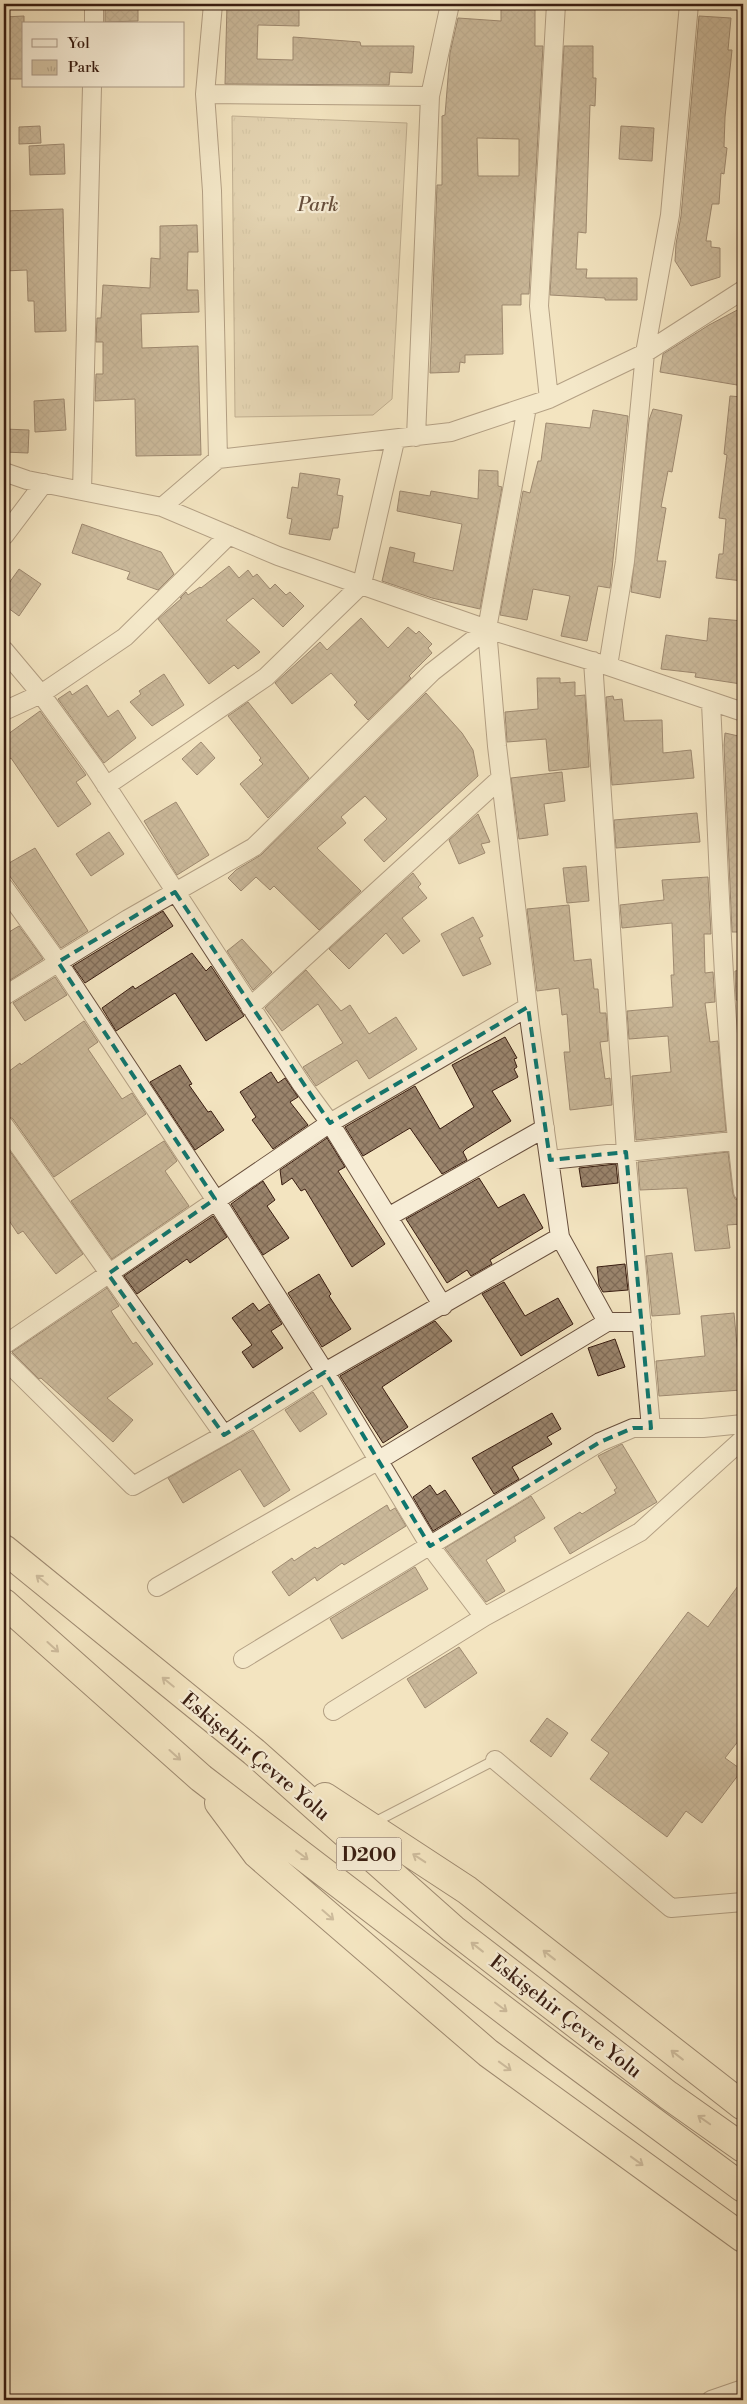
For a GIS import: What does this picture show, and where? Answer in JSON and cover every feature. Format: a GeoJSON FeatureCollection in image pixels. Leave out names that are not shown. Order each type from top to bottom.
{"type":"FeatureCollection","features":[{"type":"Feature","properties":{"kind":"highway","name":"Eskişehir Çevre Yolu"},"geometry":{"type":"LineString","coordinates":[[4,1549],[254,1752],[453,1928],[668,2095],[743,2148]]}},
{"type":"Feature","properties":{"kind":"highway","name":"Eskişehir Çevre Yolu"},"geometry":{"type":"LineString","coordinates":[[4,1603],[201,1778],[555,2049],[743,2188]]}},
{"type":"Feature","properties":{"kind":"highway"},"geometry":{"type":"LineString","coordinates":[[254,1752],[467,1890],[743,2106]]}},
{"type":"Feature","properties":{"kind":"highway"},"geometry":{"type":"LineString","coordinates":[[201,1778],[257,1854],[488,2053],[743,2238]]}},
{"type":"Feature","properties":{"kind":"street"},"geometry":{"type":"LineString","coordinates":[[94,4],[94,22]]}},
{"type":"Feature","properties":{"kind":"street"},"geometry":{"type":"LineString","coordinates":[[213,4],[205,94],[212,191],[218,459]]}},
{"type":"Feature","properties":{"kind":"street"},"geometry":{"type":"LineString","coordinates":[[416,437],[430,96],[450,4]]}},
{"type":"Feature","properties":{"kind":"street"},"geometry":{"type":"LineString","coordinates":[[549,399],[539,306],[556,4]]}},
{"type":"Feature","properties":{"kind":"street"},"geometry":{"type":"LineString","coordinates":[[651,1428],[626,1152],[600,663],[625,562],[646,353],[670,215],[689,4]]}},
{"type":"Feature","properties":{"kind":"street"},"geometry":{"type":"LineString","coordinates":[[82,491],[92,88]]}},
{"type":"Feature","properties":{"kind":"street"},"geometry":{"type":"LineString","coordinates":[[205,94],[430,96]]}},
{"type":"Feature","properties":{"kind":"street"},"geometry":{"type":"LineString","coordinates":[[162,507],[218,459],[395,441],[450,432],[549,399],[646,353],[743,290]]}},
{"type":"Feature","properties":{"kind":"street"},"geometry":{"type":"LineString","coordinates":[[527,407],[487,629],[500,778],[528,1007],[560,1237],[607,1322]]}},
{"type":"Feature","properties":{"kind":"street"},"geometry":{"type":"LineString","coordinates":[[106,786],[266,677],[362,584],[395,441]]}},
{"type":"Feature","properties":{"kind":"street"},"geometry":{"type":"LineString","coordinates":[[4,472],[44,483],[162,507],[278,556],[487,629],[600,663],[711,703],[743,712]]}},
{"type":"Feature","properties":{"kind":"street"},"geometry":{"type":"LineString","coordinates":[[4,536],[44,483]]}},
{"type":"Feature","properties":{"kind":"street"},"geometry":{"type":"LineString","coordinates":[[4,711],[41,694],[125,637],[229,535]]}},
{"type":"Feature","properties":{"kind":"street"},"geometry":{"type":"LineString","coordinates":[[4,996],[175,892],[254,847],[432,672],[487,629]]}},
{"type":"Feature","properties":{"kind":"street"},"geometry":{"type":"LineString","coordinates":[[4,650],[41,694],[106,786],[250,1007],[330,1123],[443,1306]]}},
{"type":"Feature","properties":{"kind":"street"},"geometry":{"type":"LineString","coordinates":[[711,703],[722,931],[743,1192]]}},
{"type":"Feature","properties":{"kind":"street"},"geometry":{"type":"LineString","coordinates":[[250,1007],[500,778]]}},
{"type":"Feature","properties":{"kind":"street"},"geometry":{"type":"LineString","coordinates":[[4,887],[58,962],[215,1199],[325,1372],[430,1546],[484,1617]]}},
{"type":"Feature","properties":{"kind":"street"},"geometry":{"type":"LineString","coordinates":[[4,1345],[215,1199],[330,1123],[528,1007]]}},
{"type":"Feature","properties":{"kind":"street"},"geometry":{"type":"LineString","coordinates":[[4,1125],[224,1435]]}},
{"type":"Feature","properties":{"kind":"street"},"geometry":{"type":"LineString","coordinates":[[388,1217],[545,1128]]}},
{"type":"Feature","properties":{"kind":"street"},"geometry":{"type":"LineString","coordinates":[[550,1160],[740,1140]]}},
{"type":"Feature","properties":{"kind":"street"},"geometry":{"type":"LineString","coordinates":[[4,1359],[133,1486],[224,1435],[325,1372],[443,1306],[560,1237]]}},
{"type":"Feature","properties":{"kind":"street"},"geometry":{"type":"LineString","coordinates":[[158,1588],[379,1460],[607,1322],[642,1322]]}},
{"type":"Feature","properties":{"kind":"street"},"geometry":{"type":"LineString","coordinates":[[242,1659],[600,1442],[633,1428],[703,1428],[743,1424]]}},
{"type":"Feature","properties":{"kind":"street"},"geometry":{"type":"LineString","coordinates":[[333,1711],[484,1617],[640,1532],[743,1439]]}},
{"type":"Feature","properties":{"kind":"street"},"geometry":{"type":"LineString","coordinates":[[495,1760],[671,1908],[743,1902]]}},
{"type":"Feature","properties":{"kind":"street"},"geometry":{"type":"LineString","coordinates":[[711,2400],[743,2389]]}},
{"type":"Feature","properties":{"kind":"lane"},"geometry":{"type":"LineString","coordinates":[[368,1825],[495,1760]]}},
{"type":"Feature","properties":{"kind":"highlighted area"},"geometry":{"type":"Polygon","coordinates":[[[175,892],[330,1123],[528,1007],[550,1160],[626,1152],[651,1428],[633,1428],[600,1442],[430,1546],[325,1372],[224,1435],[108,1274],[215,1199],[58,962],[175,892]]]}},
{"type":"Feature","properties":{"kind":"green space","name":"Park"},"geometry":{"type":"Polygon","coordinates":[[[232,116],[407,123],[392,399],[373,415],[235,417],[232,116]]]}},
{"type":"Feature","properties":{"kind":"building"},"geometry":{"type":"Polygon","coordinates":[[[105,4],[138,4],[138,21],[105,22],[105,4]]]}},
{"type":"Feature","properties":{"kind":"building"},"geometry":{"type":"Polygon","coordinates":[[[227,4],[299,4],[299,26],[258,25],[257,59],[293,60],[293,37],[360,42],[361,46],[414,46],[412,73],[390,72],[389,85],[225,84],[227,4]]]}},
{"type":"Feature","properties":{"kind":"building"},"geometry":{"type":"Polygon","coordinates":[[[501,4],[535,4],[535,46],[543,46],[529,294],[521,294],[521,305],[502,305],[503,354],[465,355],[465,363],[460,362],[459,372],[430,373],[437,185],[442,185],[442,116],[445,115],[450,53],[458,18],[501,21],[501,4]],[[477,138],[478,176],[519,176],[519,139],[477,138]]]}},
{"type":"Feature","properties":{"kind":"building"},"geometry":{"type":"Polygon","coordinates":[[[24,16],[24,22],[22,22],[22,79],[4,79],[4,17],[24,16]]]}},
{"type":"Feature","properties":{"kind":"building"},"geometry":{"type":"Polygon","coordinates":[[[699,16],[731,18],[728,50],[732,50],[725,117],[724,147],[727,148],[724,174],[721,173],[719,204],[712,204],[706,241],[711,241],[711,247],[720,248],[720,277],[691,286],[675,261],[681,216],[699,16]]]}},
{"type":"Feature","properties":{"kind":"building"},"geometry":{"type":"Polygon","coordinates":[[[564,46],[593,46],[593,78],[596,78],[595,106],[590,105],[586,233],[578,232],[576,269],[587,269],[586,278],[637,278],[637,300],[605,300],[605,298],[550,295],[564,46]]]}},
{"type":"Feature","properties":{"kind":"building"},"geometry":{"type":"Polygon","coordinates":[[[40,126],[41,143],[19,144],[19,127],[40,126]]]}},
{"type":"Feature","properties":{"kind":"building"},"geometry":{"type":"Polygon","coordinates":[[[621,126],[654,128],[652,161],[619,159],[621,126]]]}},
{"type":"Feature","properties":{"kind":"building"},"geometry":{"type":"Polygon","coordinates":[[[64,144],[65,174],[30,175],[29,146],[64,144]]]}},
{"type":"Feature","properties":{"kind":"building"},"geometry":{"type":"Polygon","coordinates":[[[63,209],[66,331],[35,332],[34,301],[28,301],[27,270],[4,271],[4,211],[63,209]]]}},
{"type":"Feature","properties":{"kind":"building"},"geometry":{"type":"Polygon","coordinates":[[[197,225],[198,252],[188,252],[187,290],[198,290],[199,312],[141,314],[142,348],[198,346],[201,455],[136,456],[135,399],[95,401],[96,374],[103,374],[103,342],[96,342],[97,318],[101,318],[103,285],[150,288],[151,258],[160,259],[160,226],[197,225]]]}},
{"type":"Feature","properties":{"kind":"building"},"geometry":{"type":"Polygon","coordinates":[[[743,307],[743,386],[660,372],[663,354],[709,325],[743,307]]]}},
{"type":"Feature","properties":{"kind":"building"},"geometry":{"type":"Polygon","coordinates":[[[730,396],[743,397],[743,581],[716,578],[719,554],[723,554],[726,519],[719,518],[727,455],[724,454],[730,396]]]}},
{"type":"Feature","properties":{"kind":"building"},"geometry":{"type":"Polygon","coordinates":[[[64,399],[66,430],[35,432],[34,401],[64,399]]]}},
{"type":"Feature","properties":{"kind":"building"},"geometry":{"type":"Polygon","coordinates":[[[653,409],[682,415],[672,472],[668,471],[661,507],[666,508],[657,561],[666,561],[660,598],[631,592],[649,420],[653,409]]]}},
{"type":"Feature","properties":{"kind":"building"},"geometry":{"type":"Polygon","coordinates":[[[593,410],[628,416],[610,588],[598,586],[587,641],[561,636],[570,596],[533,589],[527,620],[500,615],[523,491],[530,493],[538,461],[541,461],[546,423],[590,428],[593,410]]]}},
{"type":"Feature","properties":{"kind":"building"},"geometry":{"type":"Polygon","coordinates":[[[4,429],[29,430],[28,453],[4,452],[4,429]]]}},
{"type":"Feature","properties":{"kind":"building"},"geometry":{"type":"Polygon","coordinates":[[[479,470],[498,471],[498,486],[502,487],[480,609],[432,598],[382,581],[390,547],[415,553],[413,562],[453,571],[462,524],[397,511],[400,491],[430,496],[431,491],[478,499],[479,470]]]}},
{"type":"Feature","properties":{"kind":"building"},"geometry":{"type":"Polygon","coordinates":[[[300,473],[340,479],[337,495],[343,496],[338,528],[333,528],[330,540],[289,534],[292,519],[287,518],[292,487],[298,488],[300,473]]]}},
{"type":"Feature","properties":{"kind":"building"},"geometry":{"type":"Polygon","coordinates":[[[82,524],[161,552],[174,574],[158,590],[127,579],[130,572],[72,553],[82,524]]]}},
{"type":"Feature","properties":{"kind":"building"},"geometry":{"type":"Polygon","coordinates":[[[229,566],[239,578],[248,570],[253,577],[257,574],[270,589],[275,584],[286,595],[290,592],[304,606],[283,627],[253,598],[226,620],[260,652],[238,669],[234,665],[209,684],[158,619],[182,598],[180,598],[186,592],[188,595],[201,588],[229,566]]]}},
{"type":"Feature","properties":{"kind":"building"},"geometry":{"type":"Polygon","coordinates":[[[19,569],[41,584],[19,616],[4,605],[4,590],[19,569]]]}},
{"type":"Feature","properties":{"kind":"building"},"geometry":{"type":"Polygon","coordinates":[[[361,618],[388,648],[408,627],[416,634],[419,631],[432,644],[428,648],[432,653],[409,676],[411,678],[368,720],[354,705],[357,702],[331,673],[292,704],[275,683],[320,642],[327,650],[361,618]]]}},
{"type":"Feature","properties":{"kind":"building"},"geometry":{"type":"Polygon","coordinates":[[[709,618],[743,621],[741,684],[695,677],[696,673],[661,669],[666,635],[707,641],[709,618]]]}},
{"type":"Feature","properties":{"kind":"building"},"geometry":{"type":"Polygon","coordinates":[[[164,674],[184,705],[152,726],[130,702],[141,694],[139,691],[164,674]]]}},
{"type":"Feature","properties":{"kind":"building"},"geometry":{"type":"Polygon","coordinates":[[[537,678],[560,678],[560,683],[575,682],[575,696],[585,695],[589,767],[549,771],[546,739],[507,742],[505,712],[538,709],[537,678]]]}},
{"type":"Feature","properties":{"kind":"building"},"geometry":{"type":"Polygon","coordinates":[[[87,685],[108,717],[118,710],[136,738],[104,763],[58,699],[70,691],[72,695],[87,685]]]}},
{"type":"Feature","properties":{"kind":"building"},"geometry":{"type":"Polygon","coordinates":[[[426,693],[462,733],[473,750],[478,776],[384,862],[364,840],[387,819],[365,796],[341,817],[346,823],[317,848],[361,891],[319,930],[274,886],[270,890],[256,877],[241,891],[228,878],[236,870],[261,855],[426,693]]]}},
{"type":"Feature","properties":{"kind":"building"},"geometry":{"type":"Polygon","coordinates":[[[613,696],[614,700],[622,699],[624,721],[662,720],[663,753],[691,750],[694,778],[612,785],[606,697],[613,696]]]}},
{"type":"Feature","properties":{"kind":"building"},"geometry":{"type":"Polygon","coordinates":[[[248,702],[309,778],[268,818],[240,784],[263,764],[259,760],[261,758],[228,716],[248,702]]]}},
{"type":"Feature","properties":{"kind":"building"},"geometry":{"type":"Polygon","coordinates":[[[40,711],[86,775],[76,782],[91,804],[58,827],[11,758],[4,763],[4,737],[40,711]]]}},
{"type":"Feature","properties":{"kind":"building"},"geometry":{"type":"Polygon","coordinates":[[[725,733],[743,737],[743,932],[732,932],[725,733]]]}},
{"type":"Feature","properties":{"kind":"building"},"geometry":{"type":"Polygon","coordinates":[[[201,742],[215,758],[197,775],[182,759],[201,742]]]}},
{"type":"Feature","properties":{"kind":"building"},"geometry":{"type":"Polygon","coordinates":[[[562,772],[565,801],[544,804],[548,835],[519,839],[511,778],[562,772]]]}},
{"type":"Feature","properties":{"kind":"building"},"geometry":{"type":"Polygon","coordinates":[[[176,802],[209,855],[177,875],[144,821],[176,802]]]}},
{"type":"Feature","properties":{"kind":"building"},"geometry":{"type":"Polygon","coordinates":[[[697,813],[700,842],[616,848],[614,820],[697,813]]]}},
{"type":"Feature","properties":{"kind":"building"},"geometry":{"type":"Polygon","coordinates":[[[478,814],[490,842],[481,844],[485,853],[459,864],[449,840],[478,814]]]}},
{"type":"Feature","properties":{"kind":"building"},"geometry":{"type":"Polygon","coordinates":[[[109,832],[124,854],[91,876],[76,854],[109,832]]]}},
{"type":"Feature","properties":{"kind":"building"},"geometry":{"type":"Polygon","coordinates":[[[35,848],[88,931],[61,948],[4,868],[4,866],[35,848]]]}},
{"type":"Feature","properties":{"kind":"building"},"geometry":{"type":"Polygon","coordinates":[[[586,866],[589,901],[567,903],[563,868],[586,866]]]}},
{"type":"Feature","properties":{"kind":"building"},"geometry":{"type":"Polygon","coordinates":[[[413,873],[421,884],[418,887],[427,898],[402,918],[420,941],[403,954],[386,933],[349,969],[329,949],[413,873]]]}},
{"type":"Feature","properties":{"kind":"building"},"geometry":{"type":"Polygon","coordinates":[[[708,877],[711,934],[704,934],[705,973],[713,972],[715,1002],[705,1003],[710,1042],[718,1041],[726,1131],[636,1140],[632,1076],[671,1072],[668,1036],[629,1039],[627,1011],[673,1007],[671,975],[674,975],[672,923],[622,928],[620,905],[664,900],[662,880],[708,877]]]}},
{"type":"Feature","properties":{"kind":"building"},"geometry":{"type":"Polygon","coordinates":[[[569,905],[574,961],[591,959],[594,989],[598,989],[600,1013],[606,1013],[608,1041],[600,1042],[605,1079],[610,1078],[612,1105],[570,1110],[564,1052],[570,1052],[567,1014],[562,1015],[559,988],[537,991],[527,909],[569,905]]]}},
{"type":"Feature","properties":{"kind":"building"},"geometry":{"type":"Polygon","coordinates":[[[163,911],[173,926],[85,983],[73,966],[163,911]]]}},
{"type":"Feature","properties":{"kind":"building"},"geometry":{"type":"Polygon","coordinates":[[[473,917],[483,936],[479,938],[491,964],[463,976],[441,934],[473,917]]]}},
{"type":"Feature","properties":{"kind":"building"},"geometry":{"type":"Polygon","coordinates":[[[19,926],[43,959],[4,984],[4,935],[19,926]]]}},
{"type":"Feature","properties":{"kind":"building"},"geometry":{"type":"Polygon","coordinates":[[[242,939],[272,972],[253,990],[227,951],[242,939]]]}},
{"type":"Feature","properties":{"kind":"building"},"geometry":{"type":"Polygon","coordinates":[[[192,953],[206,971],[211,966],[244,1016],[206,1041],[175,993],[116,1031],[102,1008],[133,986],[135,989],[192,953]]]}},
{"type":"Feature","properties":{"kind":"building"},"geometry":{"type":"Polygon","coordinates":[[[306,970],[341,1011],[350,1005],[369,1034],[396,1017],[417,1049],[369,1079],[357,1060],[316,1086],[303,1067],[343,1043],[318,1004],[282,1031],[265,1008],[306,970]]]}},
{"type":"Feature","properties":{"kind":"building"},"geometry":{"type":"Polygon","coordinates":[[[743,970],[743,1000],[736,1000],[735,971],[743,970]]]}},
{"type":"Feature","properties":{"kind":"building"},"geometry":{"type":"Polygon","coordinates":[[[55,977],[67,995],[25,1021],[13,1003],[55,977]]]}},
{"type":"Feature","properties":{"kind":"building"},"geometry":{"type":"Polygon","coordinates":[[[84,1021],[98,1042],[88,1049],[122,1099],[132,1093],[146,1114],[54,1177],[13,1119],[4,1114],[4,1075],[84,1021]]]}},
{"type":"Feature","properties":{"kind":"building"},"geometry":{"type":"Polygon","coordinates":[[[505,1037],[517,1058],[514,1059],[517,1067],[514,1069],[518,1077],[492,1091],[511,1121],[466,1149],[463,1152],[467,1160],[442,1174],[410,1128],[363,1156],[345,1127],[415,1086],[440,1129],[474,1107],[452,1065],[505,1037]]]}},
{"type":"Feature","properties":{"kind":"building"},"geometry":{"type":"Polygon","coordinates":[[[739,1040],[743,1040],[743,1091],[741,1069],[739,1040]]]}},
{"type":"Feature","properties":{"kind":"building"},"geometry":{"type":"Polygon","coordinates":[[[180,1065],[192,1084],[189,1085],[208,1112],[211,1111],[224,1130],[195,1150],[150,1082],[180,1065]]]}},
{"type":"Feature","properties":{"kind":"building"},"geometry":{"type":"Polygon","coordinates":[[[271,1072],[278,1083],[285,1078],[298,1097],[290,1102],[308,1125],[273,1149],[252,1120],[256,1117],[240,1092],[271,1072]]]}},
{"type":"Feature","properties":{"kind":"building"},"geometry":{"type":"Polygon","coordinates":[[[327,1138],[345,1167],[338,1171],[385,1244],[352,1267],[305,1189],[301,1191],[292,1178],[282,1185],[280,1170],[327,1138]]]}},
{"type":"Feature","properties":{"kind":"building"},"geometry":{"type":"Polygon","coordinates":[[[164,1141],[177,1161],[165,1171],[189,1206],[112,1259],[71,1201],[164,1141]]]}},
{"type":"Feature","properties":{"kind":"building"},"geometry":{"type":"Polygon","coordinates":[[[4,1143],[83,1254],[56,1274],[23,1231],[18,1234],[4,1213],[4,1143]]]}},
{"type":"Feature","properties":{"kind":"building"},"geometry":{"type":"Polygon","coordinates":[[[728,1152],[733,1194],[735,1199],[743,1202],[743,1224],[727,1225],[730,1248],[695,1251],[687,1188],[640,1190],[638,1162],[728,1152]]]}},
{"type":"Feature","properties":{"kind":"building"},"geometry":{"type":"Polygon","coordinates":[[[616,1164],[618,1183],[582,1187],[579,1168],[616,1164]]]}},
{"type":"Feature","properties":{"kind":"building"},"geometry":{"type":"Polygon","coordinates":[[[479,1178],[498,1208],[524,1194],[543,1228],[490,1260],[492,1264],[471,1276],[467,1270],[447,1283],[406,1219],[479,1178]]]}},
{"type":"Feature","properties":{"kind":"building"},"geometry":{"type":"Polygon","coordinates":[[[263,1181],[275,1200],[267,1206],[289,1238],[263,1255],[231,1204],[263,1181]]]}},
{"type":"Feature","properties":{"kind":"building"},"geometry":{"type":"Polygon","coordinates":[[[213,1216],[227,1237],[190,1263],[187,1259],[137,1294],[124,1276],[213,1216]]]}},
{"type":"Feature","properties":{"kind":"building"},"geometry":{"type":"Polygon","coordinates":[[[672,1253],[680,1314],[652,1316],[646,1256],[672,1253]]]}},
{"type":"Feature","properties":{"kind":"building"},"geometry":{"type":"Polygon","coordinates":[[[625,1264],[628,1290],[603,1292],[599,1285],[597,1267],[625,1264]]]}},
{"type":"Feature","properties":{"kind":"building"},"geometry":{"type":"Polygon","coordinates":[[[319,1274],[331,1294],[329,1296],[351,1329],[322,1347],[288,1293],[319,1274]]]}},
{"type":"Feature","properties":{"kind":"building"},"geometry":{"type":"Polygon","coordinates":[[[504,1282],[525,1316],[558,1298],[573,1324],[521,1356],[482,1294],[504,1282]]]}},
{"type":"Feature","properties":{"kind":"building"},"geometry":{"type":"Polygon","coordinates":[[[107,1288],[119,1306],[111,1311],[114,1316],[133,1344],[136,1342],[153,1364],[107,1398],[133,1420],[113,1442],[41,1378],[39,1379],[12,1352],[107,1288]]]}},
{"type":"Feature","properties":{"kind":"building"},"geometry":{"type":"Polygon","coordinates":[[[253,1303],[259,1311],[269,1304],[282,1324],[271,1331],[283,1348],[253,1368],[242,1352],[252,1345],[232,1318],[253,1303]]]}},
{"type":"Feature","properties":{"kind":"building"},"geometry":{"type":"Polygon","coordinates":[[[734,1313],[741,1390],[659,1396],[656,1361],[705,1356],[701,1316],[734,1313]]]}},
{"type":"Feature","properties":{"kind":"building"},"geometry":{"type":"Polygon","coordinates":[[[435,1321],[452,1341],[382,1387],[408,1427],[383,1443],[340,1376],[435,1321]]]}},
{"type":"Feature","properties":{"kind":"building"},"geometry":{"type":"Polygon","coordinates":[[[615,1339],[625,1367],[598,1376],[588,1348],[615,1339]]]}},
{"type":"Feature","properties":{"kind":"building"},"geometry":{"type":"Polygon","coordinates":[[[313,1392],[327,1414],[300,1432],[285,1410],[313,1392]]]}},
{"type":"Feature","properties":{"kind":"building"},"geometry":{"type":"Polygon","coordinates":[[[552,1413],[561,1429],[547,1437],[552,1444],[512,1467],[519,1479],[494,1494],[472,1458],[552,1413]]]}},
{"type":"Feature","properties":{"kind":"building"},"geometry":{"type":"Polygon","coordinates":[[[253,1430],[290,1490],[264,1507],[240,1469],[183,1503],[168,1478],[253,1430]]]}},
{"type":"Feature","properties":{"kind":"building"},"geometry":{"type":"Polygon","coordinates":[[[622,1444],[657,1502],[570,1554],[554,1528],[580,1512],[582,1514],[616,1493],[614,1490],[617,1488],[598,1456],[622,1444]]]}},
{"type":"Feature","properties":{"kind":"building"},"geometry":{"type":"Polygon","coordinates":[[[430,1485],[437,1495],[445,1490],[461,1514],[433,1531],[413,1497],[430,1485]]]}},
{"type":"Feature","properties":{"kind":"building"},"geometry":{"type":"Polygon","coordinates":[[[531,1496],[545,1518],[514,1537],[516,1541],[486,1560],[505,1591],[486,1602],[445,1548],[531,1496]]]}},
{"type":"Feature","properties":{"kind":"building"},"geometry":{"type":"Polygon","coordinates":[[[387,1505],[390,1511],[395,1508],[406,1526],[344,1565],[342,1563],[317,1581],[315,1577],[289,1596],[272,1572],[292,1558],[294,1561],[315,1547],[317,1549],[387,1505]]]}},
{"type":"Feature","properties":{"kind":"building"},"geometry":{"type":"Polygon","coordinates":[[[415,1567],[428,1589],[342,1639],[330,1619],[415,1567]]]}},
{"type":"Feature","properties":{"kind":"building"},"geometry":{"type":"Polygon","coordinates":[[[743,1579],[743,1735],[725,1758],[742,1770],[702,1823],[686,1811],[667,1837],[590,1779],[609,1753],[591,1740],[688,1612],[708,1627],[743,1579]]]}},
{"type":"Feature","properties":{"kind":"building"},"geometry":{"type":"Polygon","coordinates":[[[459,1647],[477,1673],[425,1708],[407,1679],[459,1647]]]}},
{"type":"Feature","properties":{"kind":"building"},"geometry":{"type":"Polygon","coordinates":[[[547,1718],[568,1733],[551,1757],[530,1741],[547,1718]]]}}]}
